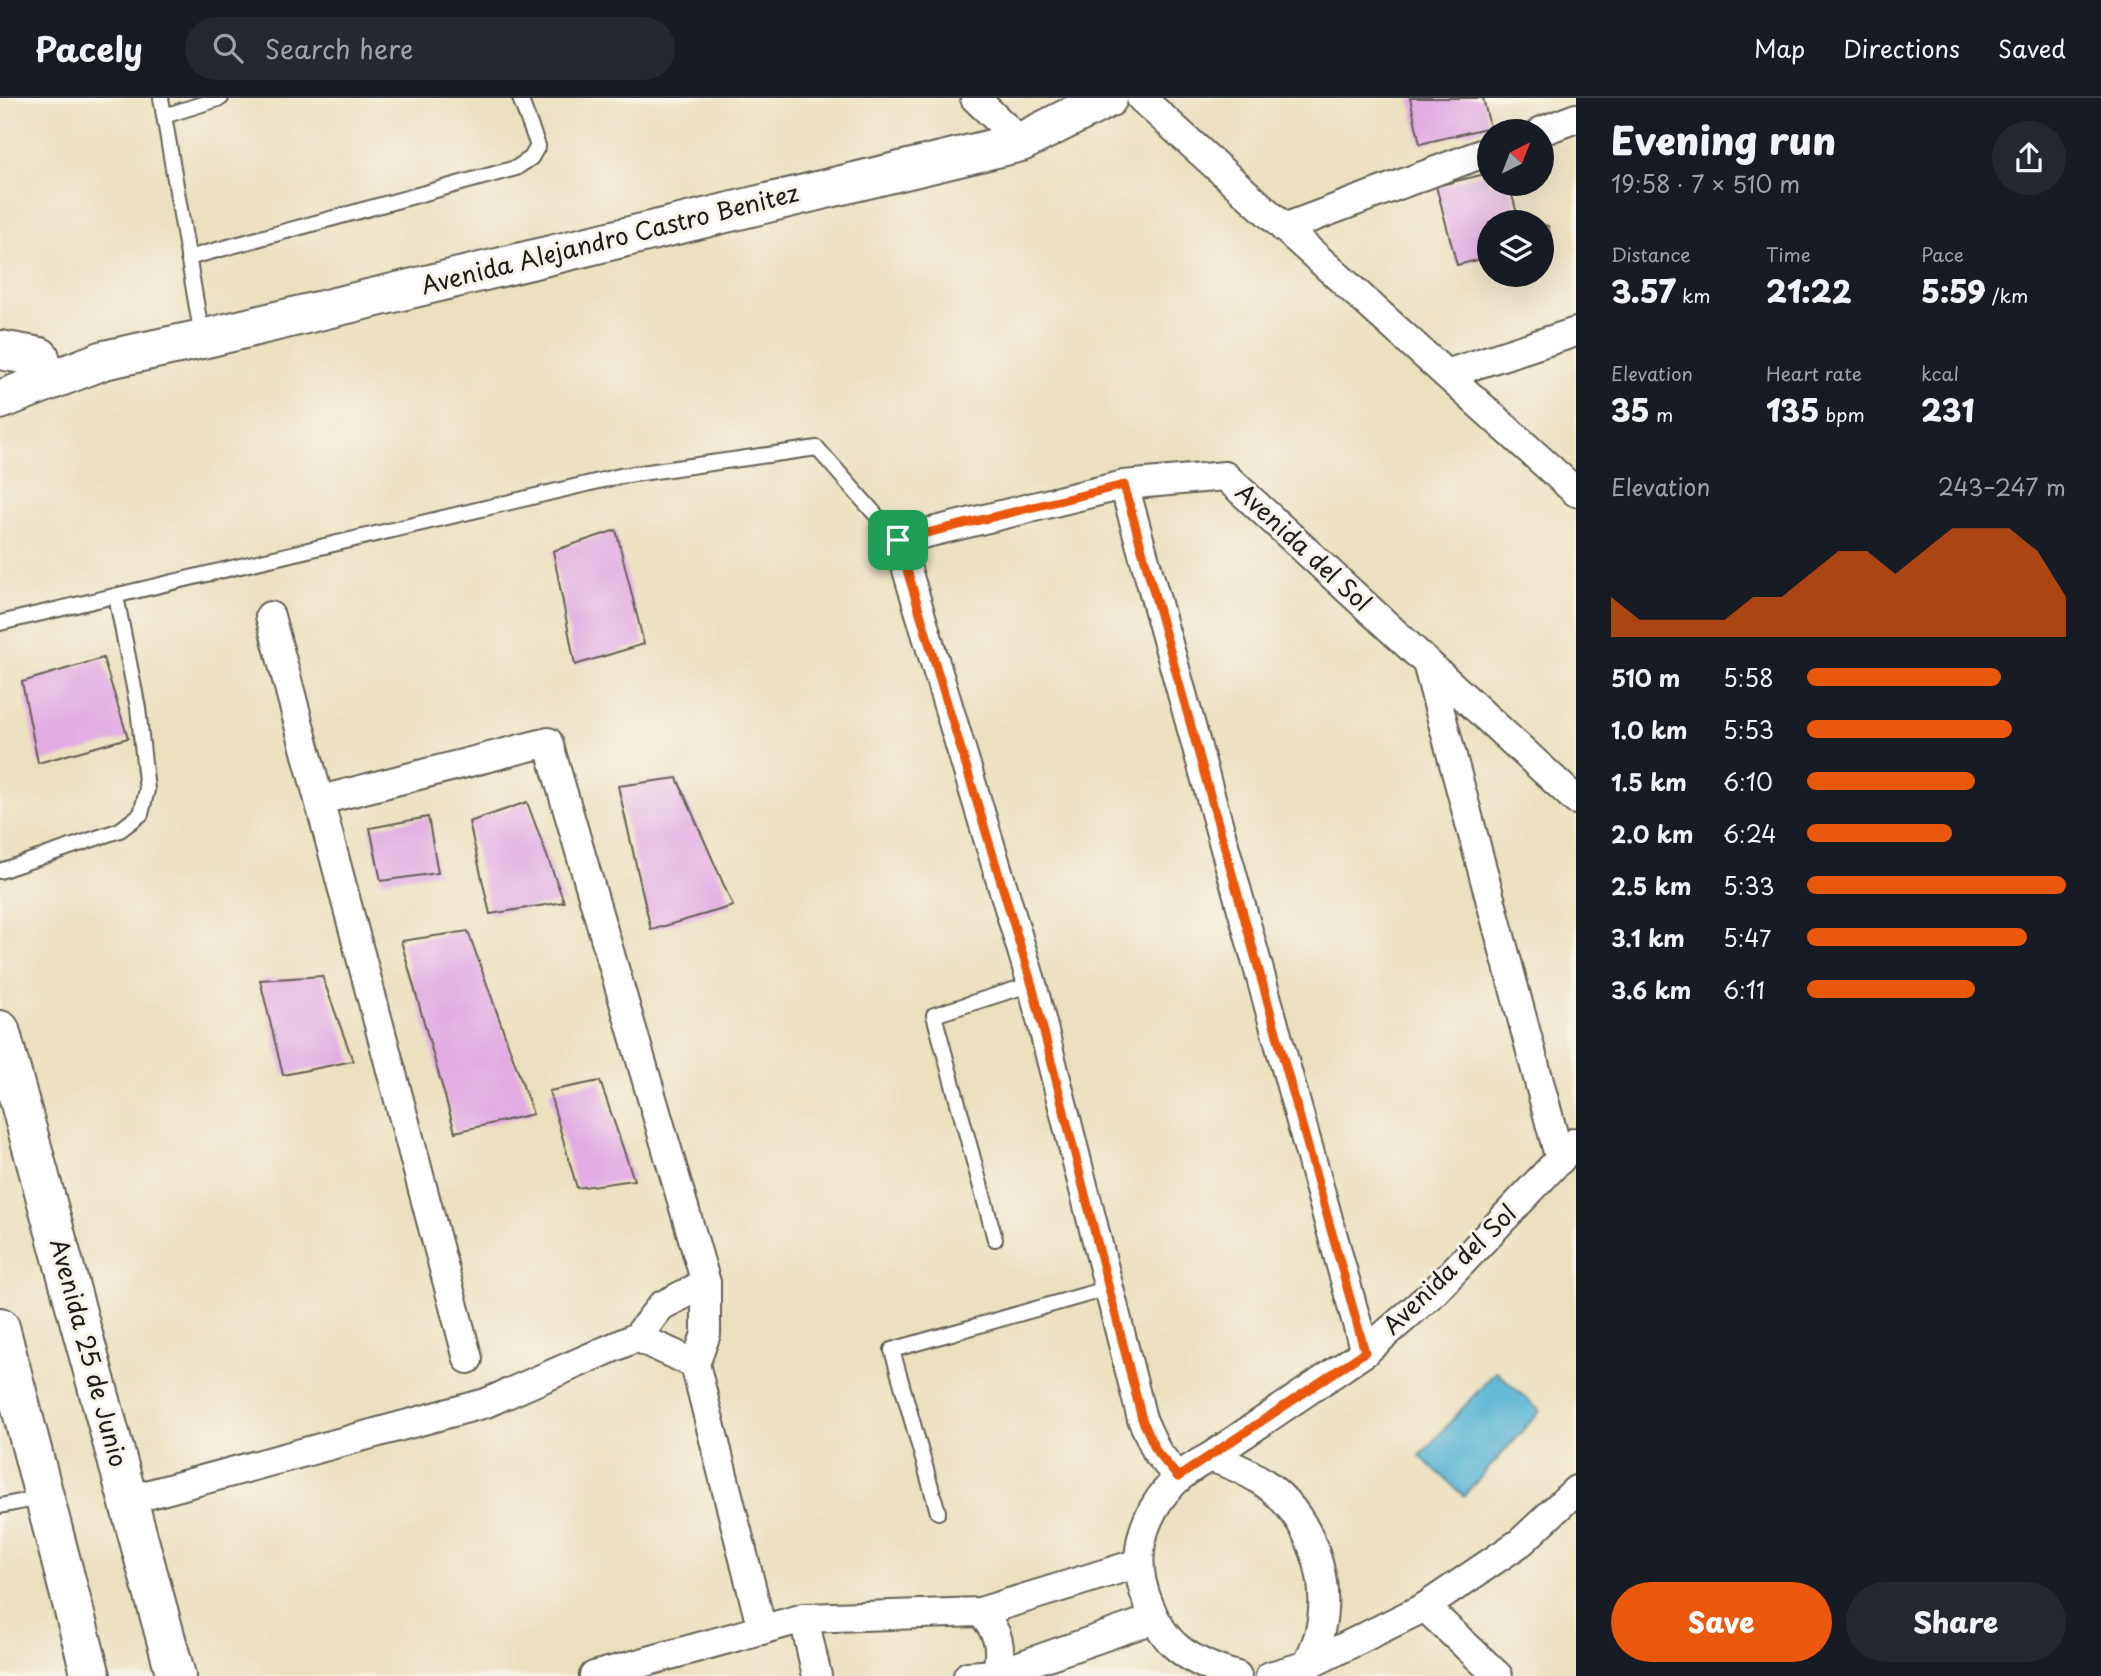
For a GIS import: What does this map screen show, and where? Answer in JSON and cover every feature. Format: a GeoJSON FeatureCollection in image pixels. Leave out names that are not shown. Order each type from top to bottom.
{"type":"FeatureCollection","features":[{"type":"Feature","properties":{"kind":"street"},"geometry":{"type":"LineString","coordinates":[[975,98],[1021,142]]}},
{"type":"Feature","properties":{"kind":"street","name":"Avenida Alejandro Castro Benitez"},"geometry":{"type":"LineString","coordinates":[[0,400],[104,360],[202,339],[1021,142],[1108,98]]}},
{"type":"Feature","properties":{"kind":"street"},"geometry":{"type":"LineString","coordinates":[[1141,98],[1576,492]]}},
{"type":"Feature","properties":{"kind":"street"},"geometry":{"type":"LineString","coordinates":[[1554,126],[1576,118]]}},
{"type":"Feature","properties":{"kind":"street"},"geometry":{"type":"LineString","coordinates":[[1284,228],[1477,156]]}},
{"type":"Feature","properties":{"kind":"street"},"geometry":{"type":"LineString","coordinates":[[1446,374],[1576,332]]}},
{"type":"Feature","properties":{"kind":"street"},"geometry":{"type":"LineString","coordinates":[[0,350],[40,357]]}},
{"type":"Feature","properties":{"kind":"street","name":"Avenida Alejandro Castro Benitez"},"geometry":{"type":"LineString","coordinates":[[0,359],[40,357],[104,360]]}},
{"type":"Feature","properties":{"kind":"street","name":"Avenida del Sol"},"geometry":{"type":"LineString","coordinates":[[898,540],[1124,485],[1225,476],[1576,800]]}},
{"type":"Feature","properties":{"kind":"street"},"geometry":{"type":"LineString","coordinates":[[1124,485],[1365,1352]]}},
{"type":"Feature","properties":{"kind":"street"},"geometry":{"type":"LineString","coordinates":[[898,540],[1032,985],[1142,1419],[1157,1452],[1178,1477]]}},
{"type":"Feature","properties":{"kind":"street"},"geometry":{"type":"LineString","coordinates":[[270,616],[468,1359]]}},
{"type":"Feature","properties":{"kind":"street"},"geometry":{"type":"LineString","coordinates":[[1427,663],[1568,1151]]}},
{"type":"Feature","properties":{"kind":"street"},"geometry":{"type":"LineString","coordinates":[[321,800],[548,742],[706,1283],[706,1334],[695,1364],[762,1630]]}},
{"type":"Feature","properties":{"kind":"street","name":"Avenida 25 de Junio"},"geometry":{"type":"LineString","coordinates":[[0,1030],[176,1676]]}},
{"type":"Feature","properties":{"kind":"street","name":"Avenida del Sol"},"geometry":{"type":"LineString","coordinates":[[1139,1563],[1149,1516],[1161,1495],[1178,1477],[1365,1352],[1434,1292],[1568,1151]]}},
{"type":"Feature","properties":{"kind":"street"},"geometry":{"type":"LineString","coordinates":[[128,1500],[486,1403],[637,1337],[661,1306],[706,1283]]}},
{"type":"Feature","properties":{"kind":"street"},"geometry":{"type":"LineString","coordinates":[[0,1327],[91,1676]]}},
{"type":"Feature","properties":{"kind":"street"},"geometry":{"type":"LineString","coordinates":[[637,1337],[695,1364]]}},
{"type":"Feature","properties":{"kind":"street"},"geometry":{"type":"LineString","coordinates":[[1210,1457],[1241,1468],[1269,1486],[1292,1510],[1309,1537],[1320,1569],[1323,1601],[1319,1634],[1308,1665]]}},
{"type":"Feature","properties":{"kind":"street"},"geometry":{"type":"LineString","coordinates":[[1270,1676],[1308,1665],[1425,1607],[1521,1542],[1576,1490]]}},
{"type":"Feature","properties":{"kind":"street"},"geometry":{"type":"LineString","coordinates":[[594,1676],[804,1618],[980,1612],[1139,1563],[1143,1592],[1154,1619],[1178,1648],[1209,1672],[1237,1676]]}},
{"type":"Feature","properties":{"kind":"street"},"geometry":{"type":"LineString","coordinates":[[1425,1607],[1498,1676]]}},
{"type":"Feature","properties":{"kind":"street"},"geometry":{"type":"LineString","coordinates":[[980,1612],[992,1624],[999,1640],[1000,1657],[996,1674]]}},
{"type":"Feature","properties":{"kind":"street"},"geometry":{"type":"LineString","coordinates":[[804,1618],[817,1676]]}},
{"type":"Feature","properties":{"kind":"street"},"geometry":{"type":"LineString","coordinates":[[968,1676],[996,1674],[1154,1619]]}},
{"type":"Feature","properties":{"kind":"lane"},"geometry":{"type":"LineString","coordinates":[[161,98],[202,339]]}},
{"type":"Feature","properties":{"kind":"lane"},"geometry":{"type":"LineString","coordinates":[[164,116],[221,98]]}},
{"type":"Feature","properties":{"kind":"lane"},"geometry":{"type":"LineString","coordinates":[[188,258],[516,168],[531,158],[538,146],[520,98]]}},
{"type":"Feature","properties":{"kind":"lane"},"geometry":{"type":"LineString","coordinates":[[0,623],[620,476],[817,448],[898,540]]}},
{"type":"Feature","properties":{"kind":"lane"},"geometry":{"type":"LineString","coordinates":[[0,871],[120,830],[141,814],[147,790],[141,735],[116,596]]}},
{"type":"Feature","properties":{"kind":"lane"},"geometry":{"type":"LineString","coordinates":[[995,1239],[934,1015],[1032,985]]}},
{"type":"Feature","properties":{"kind":"lane"},"geometry":{"type":"LineString","coordinates":[[938,1512],[891,1350],[1109,1289]]}},
{"type":"Feature","properties":{"kind":"lane"},"geometry":{"type":"LineString","coordinates":[[0,1506],[45,1496]]}},
{"type":"Feature","properties":{"kind":"water"},"geometry":{"type":"Polygon","coordinates":[[[1496,1371],[1540,1411],[1464,1496],[1420,1456],[1496,1371]]]}},
{"type":"Feature","properties":{"kind":"building"},"geometry":{"type":"Polygon","coordinates":[[[1410,98],[1483,98],[1488,119],[1477,119],[1477,130],[1420,144],[1410,98]]]}},
{"type":"Feature","properties":{"kind":"building"},"geometry":{"type":"Polygon","coordinates":[[[1477,176],[1477,196],[1512,196],[1516,210],[1477,210],[1477,260],[1457,265],[1436,186],[1477,176]]]}},
{"type":"Feature","properties":{"kind":"building"},"geometry":{"type":"Polygon","coordinates":[[[616,530],[644,644],[575,665],[553,551],[616,530]]]}},
{"type":"Feature","properties":{"kind":"building"},"geometry":{"type":"Polygon","coordinates":[[[103,658],[128,738],[38,763],[22,682],[103,658]]]}},
{"type":"Feature","properties":{"kind":"building"},"geometry":{"type":"Polygon","coordinates":[[[677,778],[733,906],[651,930],[618,786],[677,778]]]}},
{"type":"Feature","properties":{"kind":"building"},"geometry":{"type":"Polygon","coordinates":[[[527,802],[564,902],[490,914],[469,822],[527,802]]]}},
{"type":"Feature","properties":{"kind":"building"},"geometry":{"type":"Polygon","coordinates":[[[428,817],[438,873],[381,881],[370,828],[428,817]]]}},
{"type":"Feature","properties":{"kind":"building"},"geometry":{"type":"Polygon","coordinates":[[[468,931],[533,1114],[455,1132],[401,941],[468,931]]]}},
{"type":"Feature","properties":{"kind":"building"},"geometry":{"type":"Polygon","coordinates":[[[322,976],[353,1061],[283,1075],[260,980],[322,976]]]}},
{"type":"Feature","properties":{"kind":"building"},"geometry":{"type":"Polygon","coordinates":[[[600,1081],[634,1180],[577,1188],[549,1091],[600,1081]]]}},
{"type":"Feature","properties":{"kind":"route"},"geometry":{"type":"LineString","coordinates":[[1124,485],[1365,1352],[1178,1477],[1157,1452],[1142,1419],[1032,985],[898,540],[1124,485]]}}]}
